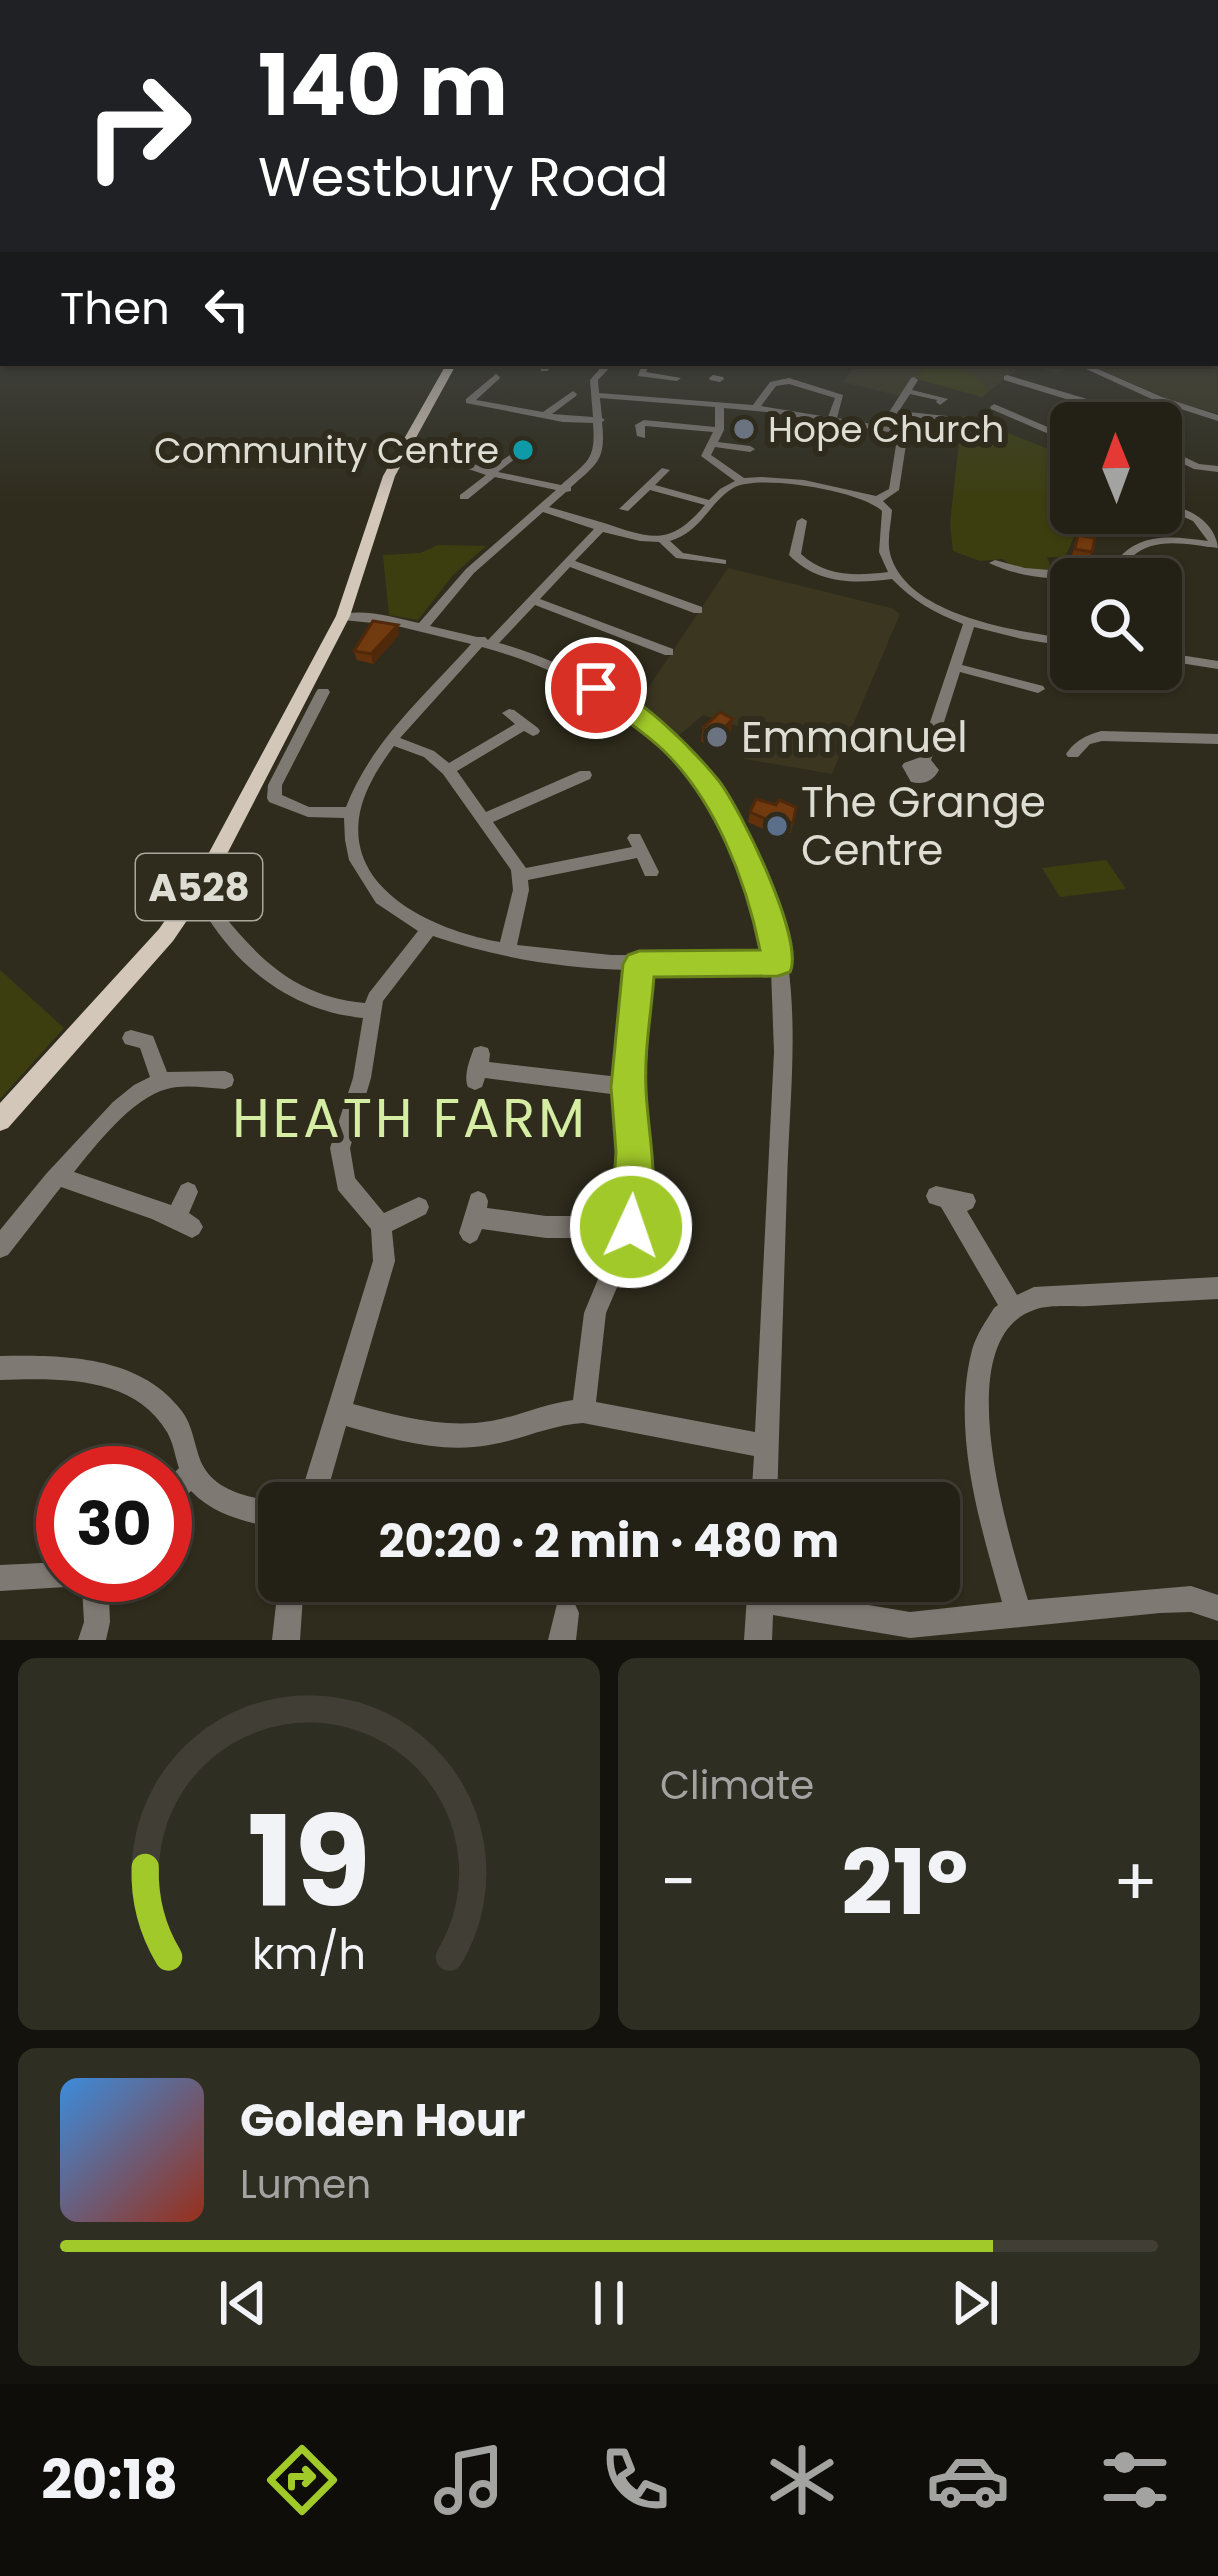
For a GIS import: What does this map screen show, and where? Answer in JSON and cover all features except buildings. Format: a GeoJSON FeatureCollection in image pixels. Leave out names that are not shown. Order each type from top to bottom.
{"type":"FeatureCollection","features":[{"type":"Feature","properties":{"kind":"main road","name":"A528"},"geometry":{"type":"LineString","coordinates":[[0,1120],[166,935],[204,880],[344,616],[389,476],[450,366]]}},
{"type":"Feature","properties":{"kind":"street"},"geometry":{"type":"LineString","coordinates":[[422,628],[470,572],[567,489],[596,456],[600,420],[594,380],[606,366]]}},
{"type":"Feature","properties":{"kind":"street"},"geometry":{"type":"LineString","coordinates":[[645,366],[641,374],[674,376]]}},
{"type":"Feature","properties":{"kind":"street"},"geometry":{"type":"LineString","coordinates":[[717,380],[722,366]]}},
{"type":"Feature","properties":{"kind":"street"},"geometry":{"type":"LineString","coordinates":[[1084,366],[1159,399],[1218,418]]}},
{"type":"Feature","properties":{"kind":"street"},"geometry":{"type":"LineString","coordinates":[[496,377],[468,399],[546,421],[600,420]]}},
{"type":"Feature","properties":{"kind":"street"},"geometry":{"type":"LineString","coordinates":[[1007,378],[1026,394],[1078,402]]}},
{"type":"Feature","properties":{"kind":"street"},"geometry":{"type":"LineString","coordinates":[[884,428],[914,380]]}},
{"type":"Feature","properties":{"kind":"street"},"geometry":{"type":"LineString","coordinates":[[754,408],[773,384],[789,381],[840,397],[831,421]]}},
{"type":"Feature","properties":{"kind":"street"},"geometry":{"type":"LineString","coordinates":[[907,391],[944,399]]}},
{"type":"Feature","properties":{"kind":"street"},"geometry":{"type":"LineString","coordinates":[[546,421],[573,394]]}},
{"type":"Feature","properties":{"kind":"street"},"geometry":{"type":"LineString","coordinates":[[598,395],[754,408],[884,428],[902,438],[894,490],[877,500]]}},
{"type":"Feature","properties":{"kind":"street"},"geometry":{"type":"LineString","coordinates":[[720,405],[719,430],[706,456],[710,462],[741,481],[850,491],[877,500],[886,510],[884,548],[895,574],[925,600],[970,622],[1050,639]]}},
{"type":"Feature","properties":{"kind":"street"},"geometry":{"type":"LineString","coordinates":[[994,407],[1050,427]]}},
{"type":"Feature","properties":{"kind":"street"},"geometry":{"type":"LineString","coordinates":[[894,412],[956,420]]}},
{"type":"Feature","properties":{"kind":"street"},"geometry":{"type":"LineString","coordinates":[[642,436],[640,424],[644,423],[719,430]]}},
{"type":"Feature","properties":{"kind":"street"},"geometry":{"type":"LineString","coordinates":[[711,444],[750,449]]}},
{"type":"Feature","properties":{"kind":"street"},"geometry":{"type":"LineString","coordinates":[[455,447],[442,457],[492,474],[567,489]]}},
{"type":"Feature","properties":{"kind":"street"},"geometry":{"type":"LineString","coordinates":[[464,497],[513,456]]}},
{"type":"Feature","properties":{"kind":"street"},"geometry":{"type":"LineString","coordinates":[[1182,461],[1218,469]]}},
{"type":"Feature","properties":{"kind":"street"},"geometry":{"type":"LineString","coordinates":[[1182,464],[1186,463]]}},
{"type":"Feature","properties":{"kind":"street"},"geometry":{"type":"LineString","coordinates":[[624,509],[665,470]]}},
{"type":"Feature","properties":{"kind":"street"},"geometry":{"type":"LineString","coordinates":[[543,508],[663,539],[685,532],[741,481]]}},
{"type":"Feature","properties":{"kind":"street"},"geometry":{"type":"LineString","coordinates":[[651,487],[712,504]]}},
{"type":"Feature","properties":{"kind":"street"},"geometry":{"type":"LineString","coordinates":[[1182,513],[1202,523],[1218,545]]}},
{"type":"Feature","properties":{"kind":"street"},"geometry":{"type":"LineString","coordinates":[[802,521],[795,555],[807,566],[854,579],[895,574]]}},
{"type":"Feature","properties":{"kind":"street"},"geometry":{"type":"LineString","coordinates":[[602,526],[392,740],[352,813],[352,841],[364,877],[393,908],[428,930],[507,950],[639,964],[778,963]]}},
{"type":"Feature","properties":{"kind":"street"},"geometry":{"type":"LineString","coordinates":[[663,539],[680,556],[722,562]]}},
{"type":"Feature","properties":{"kind":"street"},"geometry":{"type":"LineString","coordinates":[[1126,558],[1135,546],[1164,541],[1218,545]]}},
{"type":"Feature","properties":{"kind":"street"},"geometry":{"type":"LineString","coordinates":[[567,562],[692,606]]}},
{"type":"Feature","properties":{"kind":"street"},"geometry":{"type":"LineString","coordinates":[[1002,563],[1050,569]]}},
{"type":"Feature","properties":{"kind":"street"},"geometry":{"type":"LineString","coordinates":[[533,600],[659,652]]}},
{"type":"Feature","properties":{"kind":"street"},"geometry":{"type":"LineString","coordinates":[[344,616],[486,642],[583,680],[646,722],[682,755],[712,792],[742,848],[766,904],[783,1008],[765,1482]]}},
{"type":"Feature","properties":{"kind":"street"},"geometry":{"type":"LineString","coordinates":[[924,761],[970,622]]}},
{"type":"Feature","properties":{"kind":"street"},"geometry":{"type":"LineString","coordinates":[[1182,657],[1218,665]]}},
{"type":"Feature","properties":{"kind":"street"},"geometry":{"type":"LineString","coordinates":[[956,667],[1038,688]]}},
{"type":"Feature","properties":{"kind":"street"},"geometry":{"type":"LineString","coordinates":[[326,697],[275,785],[274,799],[308,812],[352,813]]}},
{"type":"Feature","properties":{"kind":"street"},"geometry":{"type":"LineString","coordinates":[[448,770],[529,728],[509,713]]}},
{"type":"Feature","properties":{"kind":"street"},"geometry":{"type":"LineString","coordinates":[[937,725],[960,731]]}},
{"type":"Feature","properties":{"kind":"street"},"geometry":{"type":"LineString","coordinates":[[1072,754],[1085,741],[1101,736],[1218,739]]}},
{"type":"Feature","properties":{"kind":"street"},"geometry":{"type":"LineString","coordinates":[[392,740],[430,754],[448,770],[521,875],[507,950]]}},
{"type":"Feature","properties":{"kind":"street"},"geometry":{"type":"LineString","coordinates":[[485,819],[585,775]]}},
{"type":"Feature","properties":{"kind":"street"},"geometry":{"type":"LineString","coordinates":[[521,875],[638,845],[651,872]]}},
{"type":"Feature","properties":{"kind":"street"},"geometry":{"type":"LineString","coordinates":[[228,924],[256,968],[300,997],[371,1011]]}},
{"type":"Feature","properties":{"kind":"street"},"geometry":{"type":"LineString","coordinates":[[318,1482],[385,1261],[381,1226],[345,1183],[340,1166],[343,1134],[362,1078],[371,1011],[382,987],[428,930]]}},
{"type":"Feature","properties":{"kind":"street"},"geometry":{"type":"LineString","coordinates":[[583,1412],[595,1312],[631,1227],[634,1152],[628,1087],[639,964]]}},
{"type":"Feature","properties":{"kind":"street"},"geometry":{"type":"LineString","coordinates":[[142,1035],[158,1064],[161,1082]]}},
{"type":"Feature","properties":{"kind":"street"},"geometry":{"type":"LineString","coordinates":[[478,1068],[628,1087]]}},
{"type":"Feature","properties":{"kind":"street"},"geometry":{"type":"LineString","coordinates":[[0,1247],[126,1103],[161,1082],[209,1084]]}},
{"type":"Feature","properties":{"kind":"street"},"geometry":{"type":"LineString","coordinates":[[61,1177],[184,1221],[188,1192]]}},
{"type":"Feature","properties":{"kind":"street"},"geometry":{"type":"LineString","coordinates":[[950,1198],[1010,1304]]}},
{"type":"Feature","properties":{"kind":"street"},"geometry":{"type":"LineString","coordinates":[[381,1226],[419,1207]]}},
{"type":"Feature","properties":{"kind":"street"},"geometry":{"type":"LineString","coordinates":[[474,1217],[546,1227],[631,1227]]}},
{"type":"Feature","properties":{"kind":"street"},"geometry":{"type":"LineString","coordinates":[[1018,1615],[987,1499],[978,1410],[985,1346],[996,1320],[1010,1304],[1034,1298],[1218,1288]]}},
{"type":"Feature","properties":{"kind":"street"},"geometry":{"type":"LineString","coordinates":[[0,1368],[76,1369],[137,1389],[174,1419],[193,1472],[206,1488],[227,1502],[258,1510]]}},
{"type":"Feature","properties":{"kind":"street"},"geometry":{"type":"LineString","coordinates":[[341,1413],[448,1438],[497,1432],[560,1411],[583,1412],[766,1446]]}},
{"type":"Feature","properties":{"kind":"street"},"geometry":{"type":"LineString","coordinates":[[0,1578],[36,1577]]}},
{"type":"Feature","properties":{"kind":"street"},"geometry":{"type":"LineString","coordinates":[[809,1602],[910,1625],[1191,1599],[1218,1608]]}},
{"type":"Feature","properties":{"kind":"street"},"geometry":{"type":"LineString","coordinates":[[92,1640],[96,1602]]}},
{"type":"Feature","properties":{"kind":"street"},"geometry":{"type":"LineString","coordinates":[[286,1640],[289,1602]]}},
{"type":"Feature","properties":{"kind":"street"},"geometry":{"type":"LineString","coordinates":[[758,1640],[760,1602]]}},
{"type":"Feature","properties":{"kind":"shaded area"},"geometry":{"type":"Polygon","coordinates":[[[855,366],[1022,366],[982,397],[913,378],[900,396],[843,382],[855,366]]]}},
{"type":"Feature","properties":{"kind":"shaded area"},"geometry":{"type":"Polygon","coordinates":[[[925,366],[940,366],[974,374],[989,391],[982,397],[917,379],[925,366]]]}},
{"type":"Feature","properties":{"kind":"shaded area"},"geometry":{"type":"Polygon","coordinates":[[[1028,366],[1073,366],[1059,373],[1028,366]]]}},
{"type":"Feature","properties":{"kind":"shaded area"},"geometry":{"type":"Polygon","coordinates":[[[1092,366],[1217,366],[1218,413],[1176,402],[1092,366]]]}},
{"type":"Feature","properties":{"kind":"shaded area"},"geometry":{"type":"Polygon","coordinates":[[[962,415],[1050,450],[1050,534],[1075,534],[1065,557],[1047,557],[1050,571],[1016,568],[1002,559],[980,561],[953,551],[950,523],[962,415]]]}},
{"type":"Feature","properties":{"kind":"shaded area"},"geometry":{"type":"Polygon","coordinates":[[[438,545],[486,546],[453,575],[418,620],[389,615],[383,555],[420,553],[438,545]]]}},
{"type":"Feature","properties":{"kind":"shaded area"},"geometry":{"type":"Polygon","coordinates":[[[728,568],[900,614],[832,774],[744,759],[750,730],[703,715],[676,738],[639,702],[728,568]]]}},
{"type":"Feature","properties":{"kind":"shaded area"},"geometry":{"type":"Polygon","coordinates":[[[1106,860],[1126,889],[1060,897],[1042,868],[1106,860]]]}},
{"type":"Feature","properties":{"kind":"shaded area"},"geometry":{"type":"Polygon","coordinates":[[[0,970],[64,1028],[0,1099],[0,970]]]}},
{"type":"Feature","properties":{"kind":"place","name":"Hope Church"},"geometry":{"type":"Point","coordinates":[744,429]}},
{"type":"Feature","properties":{"kind":"place","name":"Community Centre"},"geometry":{"type":"Point","coordinates":[523,450]}},
{"type":"Feature","properties":{"kind":"place","name":"Emmanuel"},"geometry":{"type":"Point","coordinates":[717,737]}},
{"type":"Feature","properties":{"kind":"place","name":"The Grange Centre"},"geometry":{"type":"Point","coordinates":[777,826]}},
{"type":"Feature","properties":{"kind":"district","name":"HEATH FARM"},"geometry":{"type":"Point","coordinates":[410,1118]}},
{"type":"Feature","properties":{"kind":"route"},"geometry":{"type":"LineString","coordinates":[[596,688],[671,743],[712,792],[734,829],[766,904],[778,963],[639,964],[628,1087],[634,1152],[631,1227]]}}]}
